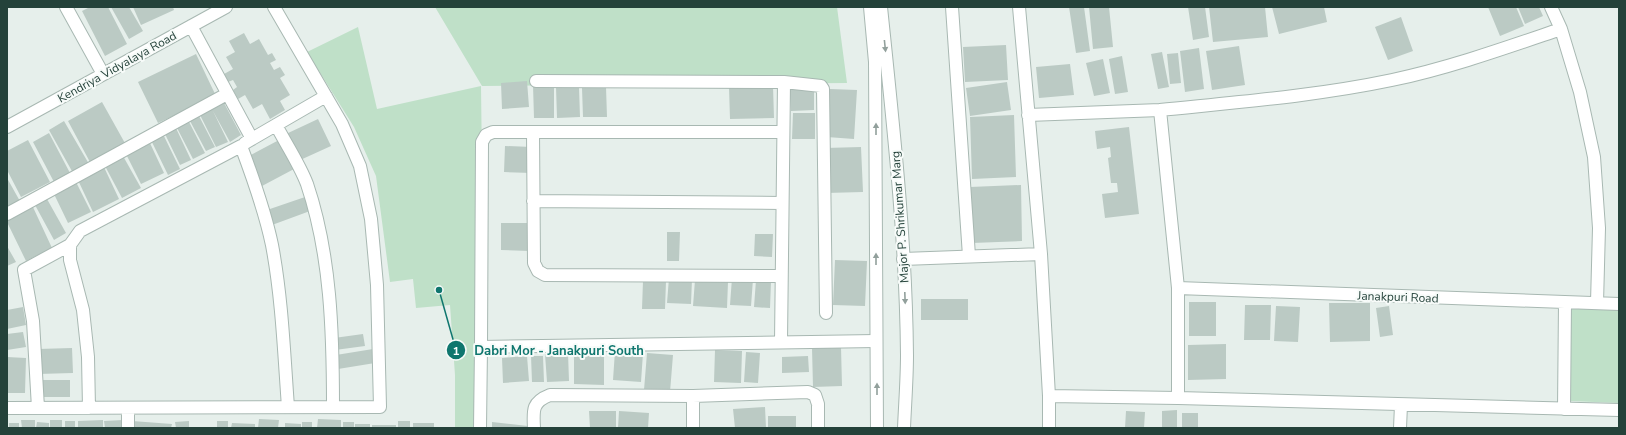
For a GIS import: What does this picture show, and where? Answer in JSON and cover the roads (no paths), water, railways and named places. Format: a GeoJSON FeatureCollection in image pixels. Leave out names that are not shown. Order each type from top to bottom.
{"type":"FeatureCollection","features":[{"type":"Feature","properties":{"kind":"street","name":"Kendriya Vidyalaya Road"},"geometry":{"type":"LineString","coordinates":[[7,127],[226,7]]}},
{"type":"Feature","properties":{"kind":"street"},"geometry":{"type":"LineString","coordinates":[[7,408],[288,406],[380,407],[377,285],[371,220],[360,166],[342,124],[274,7]]}},
{"type":"Feature","properties":{"kind":"street","name":"Major P. Shrikumar Marg"},"geometry":{"type":"LineString","coordinates":[[870,7],[875,62],[877,428]]}},
{"type":"Feature","properties":{"kind":"street","name":"Major P. Shrikumar Marg"},"geometry":{"type":"LineString","coordinates":[[881,7],[899,194],[903,259],[907,356],[904,428]]}},
{"type":"Feature","properties":{"kind":"street"},"geometry":{"type":"LineString","coordinates":[[952,7],[969,256]]}},
{"type":"Feature","properties":{"kind":"street"},"geometry":{"type":"LineString","coordinates":[[1019,7],[1041,254],[1049,396],[1049,428]]}},
{"type":"Feature","properties":{"kind":"street"},"geometry":{"type":"LineString","coordinates":[[1551,7],[1561,29],[1580,92],[1594,157],[1598,228],[1597,304]]}},
{"type":"Feature","properties":{"kind":"street"},"geometry":{"type":"LineString","coordinates":[[68,8],[103,74]]}},
{"type":"Feature","properties":{"kind":"street"},"geometry":{"type":"LineString","coordinates":[[192,26],[252,139]]}},
{"type":"Feature","properties":{"kind":"street"},"geometry":{"type":"LineString","coordinates":[[1028,115],[1160,110],[1317,93],[1393,80],[1473,58],[1561,29]]}},
{"type":"Feature","properties":{"kind":"street"},"geometry":{"type":"LineString","coordinates":[[536,81],[784,82],[817,84],[821,86],[823,89],[826,313]]}},
{"type":"Feature","properties":{"kind":"street"},"geometry":{"type":"LineString","coordinates":[[781,342],[784,82]]}},
{"type":"Feature","properties":{"kind":"street"},"geometry":{"type":"LineString","coordinates":[[7,214],[228,94]]}},
{"type":"Feature","properties":{"kind":"street"},"geometry":{"type":"LineString","coordinates":[[38,408],[33,321],[24,270],[70,245],[80,231],[241,146],[326,96]]}},
{"type":"Feature","properties":{"kind":"street"},"geometry":{"type":"LineString","coordinates":[[1160,110],[1178,288],[1178,398]]}},
{"type":"Feature","properties":{"kind":"street"},"geometry":{"type":"LineString","coordinates":[[276,125],[306,182],[314,207],[327,272],[333,357],[333,407]]}},
{"type":"Feature","properties":{"kind":"street"},"geometry":{"type":"LineString","coordinates":[[480,428],[482,142],[486,135],[493,132],[783,132]]}},
{"type":"Feature","properties":{"kind":"street"},"geometry":{"type":"LineString","coordinates":[[533,132],[532,201],[534,263],[538,271],[545,275],[781,276]]}},
{"type":"Feature","properties":{"kind":"street"},"geometry":{"type":"LineString","coordinates":[[241,146],[258,190],[272,245],[281,305],[288,406]]}},
{"type":"Feature","properties":{"kind":"street"},"geometry":{"type":"LineString","coordinates":[[532,201],[782,204]]}},
{"type":"Feature","properties":{"kind":"street"},"geometry":{"type":"LineString","coordinates":[[70,245],[70,260],[84,310],[90,408]]}},
{"type":"Feature","properties":{"kind":"street"},"geometry":{"type":"LineString","coordinates":[[903,259],[1041,254]]}},
{"type":"Feature","properties":{"kind":"street","name":"Janakpuri Road"},"geometry":{"type":"LineString","coordinates":[[1178,288],[1619,304]]}},
{"type":"Feature","properties":{"kind":"street"},"geometry":{"type":"LineString","coordinates":[[1564,409],[1565,303]]}},
{"type":"Feature","properties":{"kind":"street"},"geometry":{"type":"LineString","coordinates":[[481,347],[876,341]]}},
{"type":"Feature","properties":{"kind":"street"},"geometry":{"type":"LineString","coordinates":[[534,428],[535,405],[541,398],[550,395],[693,396],[808,392],[815,395],[818,404],[818,428]]}},
{"type":"Feature","properties":{"kind":"street"},"geometry":{"type":"LineString","coordinates":[[693,396],[693,428]]}},
{"type":"Feature","properties":{"kind":"street"},"geometry":{"type":"LineString","coordinates":[[1049,396],[1619,410]]}},
{"type":"Feature","properties":{"kind":"street"},"geometry":{"type":"LineString","coordinates":[[1400,428],[1401,405]]}},
{"type":"Feature","properties":{"kind":"street"},"geometry":{"type":"LineString","coordinates":[[128,408],[128,428]]}},
{"type":"Feature","properties":{"kind":"place","name":"Dabri Mor - Janakpuri South"},"geometry":{"type":"Point","coordinates":[439,290]}}]}
